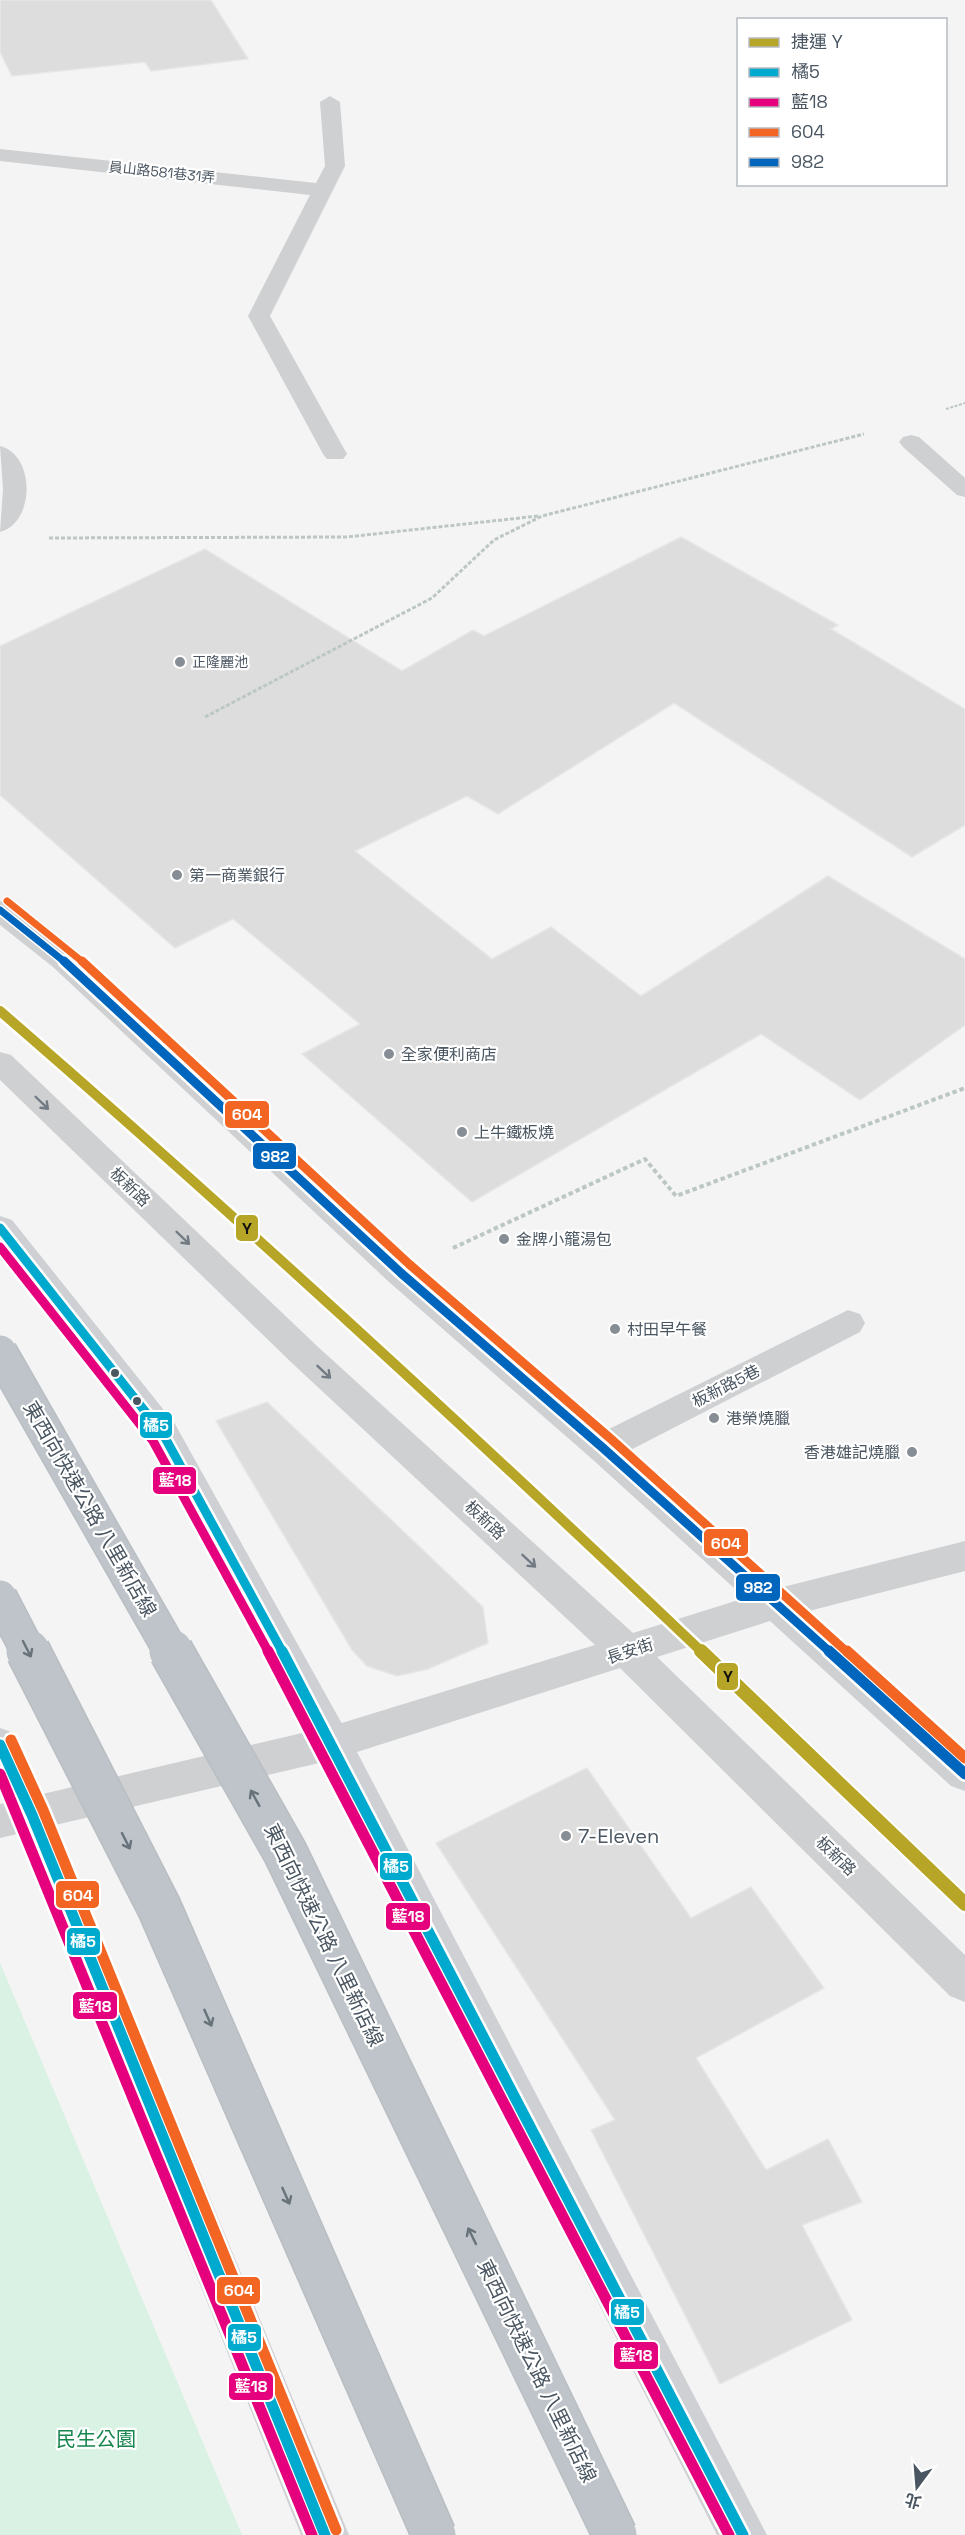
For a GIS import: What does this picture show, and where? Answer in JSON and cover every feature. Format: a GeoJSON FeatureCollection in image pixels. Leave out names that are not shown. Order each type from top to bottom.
{"type":"FeatureCollection","features":[{"type":"Feature","properties":{"kind":"highway","name":"東西向快速公路 八里新店線"},"geometry":{"type":"LineString","coordinates":[[0,1352],[285,1852],[615,2535]]}},
{"type":"Feature","properties":{"kind":"highway"},"geometry":{"type":"LineString","coordinates":[[0,1597],[159,1907],[434,2535]]}},
{"type":"Feature","properties":{"kind":"main road"},"geometry":{"type":"LineString","coordinates":[[0,1228],[163,1434],[332,1743],[743,2535]]}},
{"type":"Feature","properties":{"kind":"main road"},"geometry":{"type":"LineString","coordinates":[[0,1745],[16,1818],[325,2535]]}},
{"type":"Feature","properties":{"kind":"street"},"geometry":{"type":"LineString","coordinates":[[330,102],[335,166],[260,316],[335,454]]}},
{"type":"Feature","properties":{"kind":"street","name":"員山路581巷31弄"},"geometry":{"type":"LineString","coordinates":[[0,155],[323,190]]}},
{"type":"Feature","properties":{"kind":"street"},"geometry":{"type":"LineString","coordinates":[[910,442],[965,490]]}},
{"type":"Feature","properties":{"kind":"street"},"geometry":{"type":"LineString","coordinates":[[0,453],[15,477],[12,513],[0,525]]}},
{"type":"Feature","properties":{"kind":"street"},"geometry":{"type":"LineString","coordinates":[[0,910],[63,960],[401,1273],[603,1448],[965,1774]]}},
{"type":"Feature","properties":{"kind":"street","name":"板新路"},"geometry":{"type":"LineString","coordinates":[[0,1062],[305,1355],[628,1652],[965,1983]]}},
{"type":"Feature","properties":{"kind":"street","name":"板新路5巷"},"geometry":{"type":"LineString","coordinates":[[603,1448],[848,1323]]}},
{"type":"Feature","properties":{"kind":"street","name":"長安街"},"geometry":{"type":"LineString","coordinates":[[16,1818],[332,1743],[776,1604],[965,1556]]}},
{"type":"Feature","properties":{"kind":"path"},"geometry":{"type":"LineString","coordinates":[[944,410],[965,403]]}},
{"type":"Feature","properties":{"kind":"path"},"geometry":{"type":"LineString","coordinates":[[41,538],[347,537],[542,516],[870,432]]}},
{"type":"Feature","properties":{"kind":"path"},"geometry":{"type":"LineString","coordinates":[[205,717],[432,598],[494,540],[542,516]]}},
{"type":"Feature","properties":{"kind":"path"},"geometry":{"type":"LineString","coordinates":[[401,1273],[645,1159],[676,1196],[965,1088]]}},
{"type":"Feature","properties":{"kind":"green space","name":"民生公園"},"geometry":{"type":"Polygon","coordinates":[[[0,1963],[242,2535],[0,2535],[0,1963]]]}},
{"type":"Feature","properties":{"kind":"building"},"geometry":{"type":"Polygon","coordinates":[[[0,0],[211,0],[248,59],[151,71],[145,62],[12,76],[0,52],[0,0]]]}},
{"type":"Feature","properties":{"kind":"building"},"geometry":{"type":"Polygon","coordinates":[[[681,537],[838,625],[831,629],[965,709],[965,825],[912,857],[674,703],[498,814],[467,796],[355,851],[492,959],[551,927],[641,996],[828,876],[965,959],[965,1025],[860,1100],[761,1034],[472,1202],[302,1054],[360,1024],[233,919],[175,948],[0,795],[0,646],[205,549],[402,671],[473,630],[484,636],[681,537]]]}},
{"type":"Feature","properties":{"kind":"building"},"geometry":{"type":"Polygon","coordinates":[[[267,1402],[483,1607],[488,1643],[428,1669],[397,1676],[367,1666],[352,1650],[216,1421],[267,1402]]]}},
{"type":"Feature","properties":{"kind":"building"},"geometry":{"type":"Polygon","coordinates":[[[587,1768],[691,1918],[751,1887],[824,1988],[696,2058],[766,2170],[828,2139],[862,2202],[802,2225],[852,2320],[720,2384],[591,2130],[615,2120],[436,1843],[587,1768]]]}},
{"type":"Feature","properties":{"kind":"metro line","name":"Y"},"geometry":{"type":"LineString","coordinates":[[0,1011],[247,1228],[489,1450],[965,1904]]}},
{"type":"Feature","properties":{"kind":"transit line","name":"604"},"geometry":{"type":"LineString","coordinates":[[7,901],[71,951],[409,1264],[611,1439],[965,1758]]}},
{"type":"Feature","properties":{"kind":"transit line","name":"982"},"geometry":{"type":"LineString","coordinates":[[0,910],[63,960],[401,1273],[603,1448],[965,1774]]}},
{"type":"Feature","properties":{"kind":"transit line","name":"橘5"},"geometry":{"type":"LineString","coordinates":[[0,1228],[163,1434],[332,1743],[743,2535]]}},
{"type":"Feature","properties":{"kind":"transit line","name":"藍18"},"geometry":{"type":"LineString","coordinates":[[0,1247],[153,1441],[321,1749],[729,2535]]}},
{"type":"Feature","properties":{"kind":"transit line","name":"604"},"geometry":{"type":"LineString","coordinates":[[11,1740],[43,1810],[336,2530]]}},
{"type":"Feature","properties":{"kind":"transit line","name":"橘5"},"geometry":{"type":"LineString","coordinates":[[0,1745],[32,1815],[325,2535]]}},
{"type":"Feature","properties":{"kind":"transit line","name":"藍18"},"geometry":{"type":"LineString","coordinates":[[0,1774],[312,2535]]}},
{"type":"Feature","properties":{"kind":"place","name":"正隆麗池"},"geometry":{"type":"Point","coordinates":[180,662]}},
{"type":"Feature","properties":{"kind":"place","name":"第一商業銀行"},"geometry":{"type":"Point","coordinates":[177,875]}},
{"type":"Feature","properties":{"kind":"place","name":"全家便利商店"},"geometry":{"type":"Point","coordinates":[389,1054]}},
{"type":"Feature","properties":{"kind":"place","name":"上牛鐵板燒"},"geometry":{"type":"Point","coordinates":[462,1132]}},
{"type":"Feature","properties":{"kind":"place","name":"金牌小籠湯包"},"geometry":{"type":"Point","coordinates":[504,1239]}},
{"type":"Feature","properties":{"kind":"place","name":"村田早午餐"},"geometry":{"type":"Point","coordinates":[615,1329]}},
{"type":"Feature","properties":{"kind":"place","name":"港榮燒臘"},"geometry":{"type":"Point","coordinates":[714,1418]}},
{"type":"Feature","properties":{"kind":"place","name":"香港雄記燒臘"},"geometry":{"type":"Point","coordinates":[912,1452]}},
{"type":"Feature","properties":{"kind":"place","name":"7-Eleven"},"geometry":{"type":"Point","coordinates":[566,1836]}}]}
